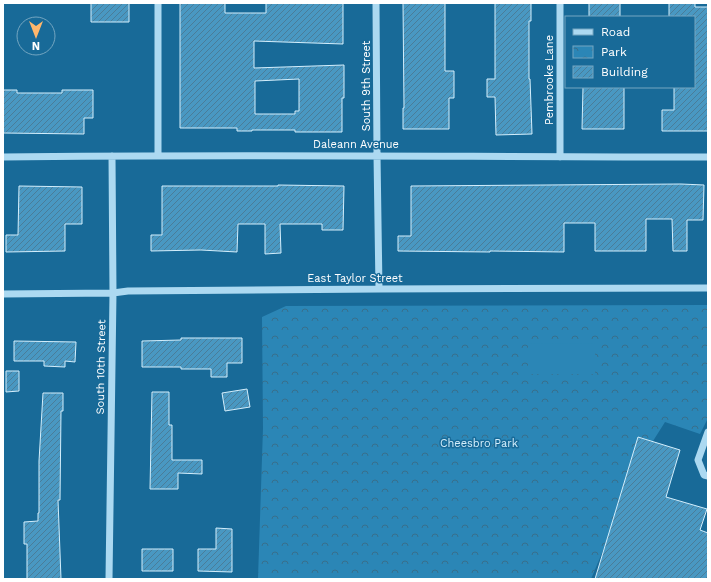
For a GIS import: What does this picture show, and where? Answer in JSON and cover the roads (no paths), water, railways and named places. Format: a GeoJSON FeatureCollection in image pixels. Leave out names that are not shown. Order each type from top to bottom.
{"type":"FeatureCollection","features":[{"type":"Feature","properties":{"kind":"street"},"geometry":{"type":"LineString","coordinates":[[158,3],[158,155]]}},
{"type":"Feature","properties":{"kind":"street","name":"South 9th Street"},"geometry":{"type":"LineString","coordinates":[[376,3],[379,289]]}},
{"type":"Feature","properties":{"kind":"street","name":"Pembrooke Lane"},"geometry":{"type":"LineString","coordinates":[[560,3],[560,157]]}},
{"type":"Feature","properties":{"kind":"street","name":"Daleann Avenue"},"geometry":{"type":"LineString","coordinates":[[3,157],[377,155],[708,157]]}},
{"type":"Feature","properties":{"kind":"street","name":"South 10th Street"},"geometry":{"type":"LineString","coordinates":[[109,579],[113,293],[112,156]]}},
{"type":"Feature","properties":{"kind":"street","name":"East Taylor Street"},"geometry":{"type":"LineString","coordinates":[[3,294],[113,293],[128,291],[708,288]]}},
{"type":"Feature","properties":{"kind":"street"},"geometry":{"type":"LineString","coordinates":[[708,432],[698,460],[704,475],[708,476]]}},
{"type":"Feature","properties":{"kind":"park label","name":"Cheesbro Park"},"geometry":{"type":"Point","coordinates":[479,443]}}]}
